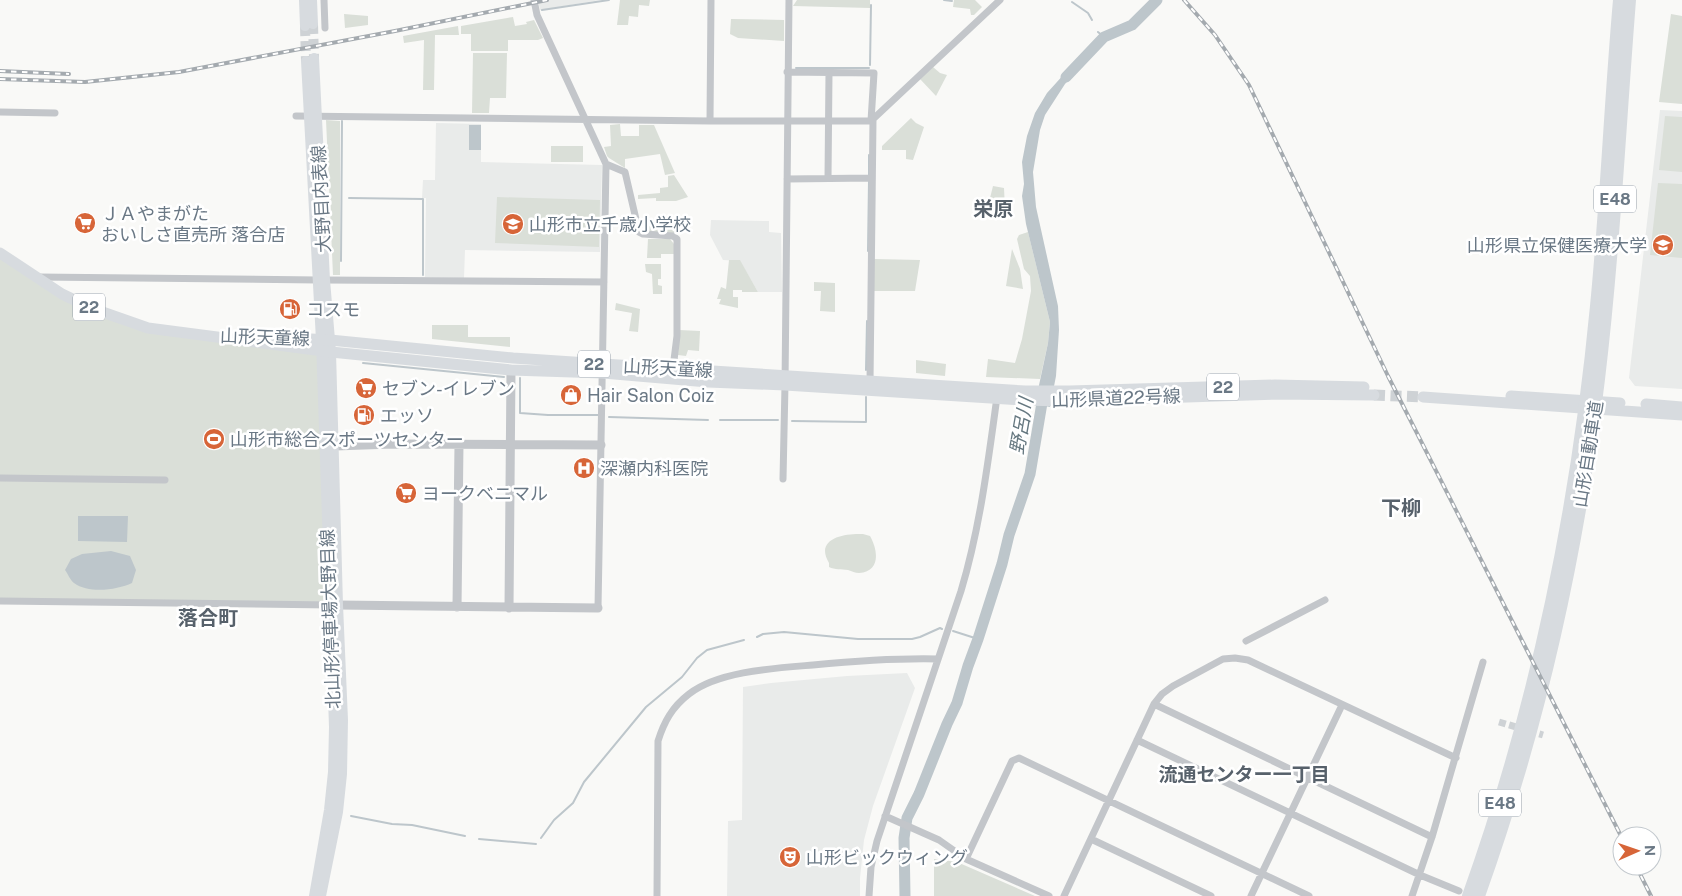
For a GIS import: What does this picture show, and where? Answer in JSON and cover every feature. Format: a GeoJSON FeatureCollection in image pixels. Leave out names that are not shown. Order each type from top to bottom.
{"type":"FeatureCollection","features":[{"type":"Feature","properties":{"kind":"highway","name":"山形自動車道"},"geometry":{"type":"LineString","coordinates":[[1478,896],[1514,792],[1547,644],[1570,502],[1587,430],[1610,272],[1623,18],[1619,0]]}},
{"type":"Feature","properties":{"kind":"highway","name":"山形自動車道"},"geometry":{"type":"LineString","coordinates":[[1623,18],[1630,0]]}},
{"type":"Feature","properties":{"kind":"highway","name":"山形自動車道"},"geometry":{"type":"LineString","coordinates":[[1463,893],[1500,800],[1531,710]]}},
{"type":"Feature","properties":{"kind":"main road"},"geometry":{"type":"LineString","coordinates":[[304,0],[309,25],[312,0]]}},
{"type":"Feature","properties":{"kind":"main road","name":"大野目内表線"},"geometry":{"type":"LineString","coordinates":[[310,60],[326,346]]}},
{"type":"Feature","properties":{"kind":"main road","name":"山形天童線"},"geometry":{"type":"LineString","coordinates":[[0,252],[62,294],[121,320],[148,328],[190,334],[326,346],[513,358],[708,382]]}},
{"type":"Feature","properties":{"kind":"main road","name":"山形天童線"},"geometry":{"type":"LineString","coordinates":[[326,346],[511,370],[673,368],[785,380],[870,382],[997,394]]}},
{"type":"Feature","properties":{"kind":"main road","name":"北山形停車場大野目線"},"geometry":{"type":"LineString","coordinates":[[322,896],[338,812],[342,774],[343,720],[333,605],[335,446],[326,346]]}},
{"type":"Feature","properties":{"kind":"main road","name":"北山形停車場大野目線"},"geometry":{"type":"LineString","coordinates":[[314,896],[334,772],[333,605],[326,346]]}},
{"type":"Feature","properties":{"kind":"main road","name":"山形県道22号線"},"geometry":{"type":"LineString","coordinates":[[708,382],[785,380],[1024,396],[1276,394],[1375,391]]}},
{"type":"Feature","properties":{"kind":"main road"},"geometry":{"type":"LineString","coordinates":[[1682,406],[1424,394],[1682,415]]}},
{"type":"Feature","properties":{"kind":"street"},"geometry":{"type":"LineString","coordinates":[[324,0],[325,28]]}},
{"type":"Feature","properties":{"kind":"street"},"geometry":{"type":"LineString","coordinates":[[0,602],[598,608],[606,164],[537,15],[534,0]]}},
{"type":"Feature","properties":{"kind":"street"},"geometry":{"type":"LineString","coordinates":[[710,121],[711,0]]}},
{"type":"Feature","properties":{"kind":"street"},"geometry":{"type":"LineString","coordinates":[[783,479],[789,0]]}},
{"type":"Feature","properties":{"kind":"street"},"geometry":{"type":"LineString","coordinates":[[296,116],[829,122],[872,120],[1000,0]]}},
{"type":"Feature","properties":{"kind":"street"},"geometry":{"type":"LineString","coordinates":[[788,72],[874,72],[870,382]]}},
{"type":"Feature","properties":{"kind":"street"},"geometry":{"type":"LineString","coordinates":[[828,178],[829,73]]}},
{"type":"Feature","properties":{"kind":"street"},"geometry":{"type":"LineString","coordinates":[[0,112],[55,113]]}},
{"type":"Feature","properties":{"kind":"street"},"geometry":{"type":"LineString","coordinates":[[606,164],[625,172],[639,232],[643,234],[672,236],[677,239],[677,336],[673,368]]}},
{"type":"Feature","properties":{"kind":"street"},"geometry":{"type":"LineString","coordinates":[[786,179],[872,178]]}},
{"type":"Feature","properties":{"kind":"street"},"geometry":{"type":"LineString","coordinates":[[37,277],[604,282]]}},
{"type":"Feature","properties":{"kind":"street"},"geometry":{"type":"LineString","coordinates":[[509,608],[511,370]]}},
{"type":"Feature","properties":{"kind":"street"},"geometry":{"type":"LineString","coordinates":[[869,896],[871,867],[877,841],[973,550],[997,394]]}},
{"type":"Feature","properties":{"kind":"street"},"geometry":{"type":"LineString","coordinates":[[335,446],[459,444],[601,445]]}},
{"type":"Feature","properties":{"kind":"street"},"geometry":{"type":"LineString","coordinates":[[458,607],[459,444]]}},
{"type":"Feature","properties":{"kind":"street"},"geometry":{"type":"LineString","coordinates":[[0,478],[165,480]]}},
{"type":"Feature","properties":{"kind":"street"},"geometry":{"type":"LineString","coordinates":[[1246,641],[1325,600]]}},
{"type":"Feature","properties":{"kind":"street"},"geometry":{"type":"LineString","coordinates":[[657,896],[658,741],[664,723],[689,694],[714,681],[766,669],[898,658],[938,659]]}},
{"type":"Feature","properties":{"kind":"street"},"geometry":{"type":"LineString","coordinates":[[1064,896],[1154,704],[1162,694],[1173,686],[1223,659],[1248,660],[1456,758]]}},
{"type":"Feature","properties":{"kind":"street"},"geometry":{"type":"LineString","coordinates":[[1412,896],[1456,758],[1483,662]]}},
{"type":"Feature","properties":{"kind":"street"},"geometry":{"type":"LineString","coordinates":[[1154,704],[1432,837]]}},
{"type":"Feature","properties":{"kind":"street"},"geometry":{"type":"LineString","coordinates":[[1251,896],[1342,705]]}},
{"type":"Feature","properties":{"kind":"street"},"geometry":{"type":"LineString","coordinates":[[1137,740],[1463,893]]}},
{"type":"Feature","properties":{"kind":"street"},"geometry":{"type":"LineString","coordinates":[[966,859],[1012,761],[1019,758],[1309,896]]}},
{"type":"Feature","properties":{"kind":"street"},"geometry":{"type":"LineString","coordinates":[[885,816],[939,840],[966,859],[1049,896]]}},
{"type":"Feature","properties":{"kind":"street"},"geometry":{"type":"LineString","coordinates":[[1091,839],[1211,896]]}},
{"type":"Feature","properties":{"kind":"shaded area"},"geometry":{"type":"Polygon","coordinates":[[[538,0],[600,0],[540,10],[538,0]]]}},
{"type":"Feature","properties":{"kind":"shaded area"},"geometry":{"type":"Polygon","coordinates":[[[620,0],[650,0],[649,6],[639,5],[638,17],[629,16],[628,25],[617,25],[620,0]]]}},
{"type":"Feature","properties":{"kind":"shaded area"},"geometry":{"type":"Polygon","coordinates":[[[797,0],[870,0],[870,8],[793,6],[797,0]]]}},
{"type":"Feature","properties":{"kind":"shaded area"},"geometry":{"type":"Polygon","coordinates":[[[954,0],[975,0],[982,7],[974,15],[971,15],[970,9],[953,7],[954,0]]]}},
{"type":"Feature","properties":{"kind":"shaded area"},"geometry":{"type":"Polygon","coordinates":[[[344,14],[368,16],[368,25],[345,28],[344,14]]]}},
{"type":"Feature","properties":{"kind":"shaded area"},"geometry":{"type":"Polygon","coordinates":[[[1671,14],[1682,16],[1682,104],[1659,102],[1671,14]]]}},
{"type":"Feature","properties":{"kind":"shaded area"},"geometry":{"type":"Polygon","coordinates":[[[513,17],[515,26],[527,24],[526,22],[534,20],[543,38],[538,40],[508,40],[508,51],[471,51],[471,34],[461,34],[461,26],[513,17]]]}},
{"type":"Feature","properties":{"kind":"shaded area"},"geometry":{"type":"Polygon","coordinates":[[[731,19],[784,20],[784,41],[738,38],[730,34],[731,19]]]}},
{"type":"Feature","properties":{"kind":"shaded area"},"geometry":{"type":"Polygon","coordinates":[[[458,26],[459,35],[435,35],[434,90],[423,90],[424,40],[404,43],[403,36],[458,26]]]}},
{"type":"Feature","properties":{"kind":"shaded area"},"geometry":{"type":"Polygon","coordinates":[[[473,53],[507,53],[506,98],[490,98],[489,113],[472,113],[473,53]]]}},
{"type":"Feature","properties":{"kind":"shaded area"},"geometry":{"type":"Polygon","coordinates":[[[1075,62],[1079,69],[1065,84],[1045,115],[1040,130],[1033,172],[1036,207],[1058,306],[1059,330],[1056,376],[1050,407],[1035,404],[1048,343],[1050,322],[1026,224],[1022,196],[1024,184],[1022,162],[1027,136],[1035,113],[1047,93],[1075,62]]]}},
{"type":"Feature","properties":{"kind":"shaded area"},"geometry":{"type":"Polygon","coordinates":[[[933,67],[940,73],[947,75],[936,96],[920,79],[933,67]]]}},
{"type":"Feature","properties":{"kind":"shaded area","name":"山形県立保健医療大学"},"geometry":{"type":"Polygon","coordinates":[[[1660,110],[1682,111],[1682,389],[1635,386],[1629,378],[1660,110]]]}},
{"type":"Feature","properties":{"kind":"shaded area"},"geometry":{"type":"Polygon","coordinates":[[[1665,116],[1682,117],[1682,172],[1659,170],[1665,116]]]}},
{"type":"Feature","properties":{"kind":"shaded area"},"geometry":{"type":"Polygon","coordinates":[[[911,118],[924,127],[913,160],[906,159],[906,150],[882,150],[882,146],[911,118]]]}},
{"type":"Feature","properties":{"kind":"shaded area"},"geometry":{"type":"Polygon","coordinates":[[[326,120],[340,121],[340,275],[333,275],[326,120]]]}},
{"type":"Feature","properties":{"kind":"shaded area","name":"山形市立千歳小学校"},"geometry":{"type":"Polygon","coordinates":[[[436,123],[481,124],[481,162],[602,165],[600,252],[465,250],[464,278],[425,277],[426,198],[422,198],[423,180],[435,180],[436,123]]]}},
{"type":"Feature","properties":{"kind":"shaded area"},"geometry":{"type":"Polygon","coordinates":[[[620,124],[621,136],[639,136],[639,125],[654,125],[675,173],[665,175],[660,154],[625,159],[625,168],[609,158],[604,147],[611,146],[610,125],[620,124]]]}},
{"type":"Feature","properties":{"kind":"shaded area"},"geometry":{"type":"Polygon","coordinates":[[[469,125],[481,125],[481,150],[469,150],[469,125]]]}},
{"type":"Feature","properties":{"kind":"shaded area"},"geometry":{"type":"Polygon","coordinates":[[[551,146],[583,146],[583,162],[551,162],[551,146]]]}},
{"type":"Feature","properties":{"kind":"shaded area"},"geometry":{"type":"Polygon","coordinates":[[[674,175],[688,197],[676,201],[656,201],[656,198],[638,199],[638,195],[660,193],[660,188],[668,187],[668,176],[674,175]]]}},
{"type":"Feature","properties":{"kind":"shaded area"},"geometry":{"type":"Polygon","coordinates":[[[1658,183],[1682,184],[1682,258],[1650,255],[1658,183]]]}},
{"type":"Feature","properties":{"kind":"shaded area"},"geometry":{"type":"Polygon","coordinates":[[[993,186],[1004,188],[1005,209],[990,207],[993,186]]]}},
{"type":"Feature","properties":{"kind":"shaded area"},"geometry":{"type":"Polygon","coordinates":[[[497,197],[600,200],[599,247],[495,243],[497,197]]]}},
{"type":"Feature","properties":{"kind":"shaded area"},"geometry":{"type":"Polygon","coordinates":[[[711,220],[769,221],[769,232],[781,233],[782,292],[758,292],[740,261],[723,260],[710,235],[711,220]]]}},
{"type":"Feature","properties":{"kind":"shaded area"},"geometry":{"type":"Polygon","coordinates":[[[663,223],[682,224],[682,234],[647,232],[645,229],[645,226],[663,227],[663,223]]]}},
{"type":"Feature","properties":{"kind":"shaded area"},"geometry":{"type":"Polygon","coordinates":[[[1028,232],[1050,322],[1048,343],[1040,379],[986,377],[988,359],[1015,363],[1022,339],[1031,291],[1030,276],[1024,269],[1017,239],[1019,235],[1028,232]]]}},
{"type":"Feature","properties":{"kind":"shaded area"},"geometry":{"type":"Polygon","coordinates":[[[648,239],[670,239],[674,244],[674,254],[661,254],[661,258],[647,258],[648,239]]]}},
{"type":"Feature","properties":{"kind":"shaded area"},"geometry":{"type":"Polygon","coordinates":[[[1012,249],[1020,269],[1023,289],[1006,286],[1012,249]]]}},
{"type":"Feature","properties":{"kind":"shaded area","name":"山形市総合スポーツセンター"},"geometry":{"type":"Polygon","coordinates":[[[0,253],[62,294],[121,320],[321,351],[329,605],[0,601],[0,253]]]}},
{"type":"Feature","properties":{"kind":"shaded area"},"geometry":{"type":"Polygon","coordinates":[[[874,259],[920,260],[915,291],[873,291],[874,259]]]}},
{"type":"Feature","properties":{"kind":"shaded area"},"geometry":{"type":"Polygon","coordinates":[[[729,260],[740,260],[758,292],[733,290],[733,297],[738,297],[738,308],[719,304],[721,299],[717,299],[721,287],[726,289],[729,260]]]}},
{"type":"Feature","properties":{"kind":"shaded area"},"geometry":{"type":"Polygon","coordinates":[[[645,264],[661,264],[661,279],[658,279],[658,285],[662,286],[662,294],[653,294],[652,274],[646,272],[645,264]]]}},
{"type":"Feature","properties":{"kind":"shaded area"},"geometry":{"type":"Polygon","coordinates":[[[814,282],[835,283],[835,312],[820,311],[821,291],[814,291],[814,282]]]}},
{"type":"Feature","properties":{"kind":"shaded area"},"geometry":{"type":"Polygon","coordinates":[[[616,303],[640,309],[638,332],[629,331],[632,313],[615,310],[616,303]]]}},
{"type":"Feature","properties":{"kind":"shaded area"},"geometry":{"type":"Polygon","coordinates":[[[432,325],[468,325],[468,337],[510,337],[510,347],[432,339],[432,325]]]}},
{"type":"Feature","properties":{"kind":"shaded area"},"geometry":{"type":"Polygon","coordinates":[[[679,330],[700,331],[699,351],[688,350],[686,356],[678,355],[679,330]]]}},
{"type":"Feature","properties":{"kind":"shaded area"},"geometry":{"type":"Polygon","coordinates":[[[916,360],[946,364],[945,376],[916,373],[916,360]]]}},
{"type":"Feature","properties":{"kind":"shaded area"},"geometry":{"type":"Polygon","coordinates":[[[78,516],[128,516],[127,542],[78,541],[78,516]]]}},
{"type":"Feature","properties":{"kind":"shaded area"},"geometry":{"type":"Polygon","coordinates":[[[863,534],[870,536],[875,547],[876,559],[871,568],[859,573],[829,567],[825,555],[825,548],[828,543],[840,536],[863,534]]]}},
{"type":"Feature","properties":{"kind":"shaded area"},"geometry":{"type":"Polygon","coordinates":[[[111,551],[130,556],[136,570],[132,583],[119,588],[87,589],[74,583],[65,570],[71,559],[82,554],[111,551]]]}},
{"type":"Feature","properties":{"kind":"shaded area"},"geometry":{"type":"Polygon","coordinates":[[[907,673],[915,688],[873,806],[864,840],[860,896],[727,896],[728,821],[742,820],[743,687],[847,676],[907,673]]]}},
{"type":"Feature","properties":{"kind":"shaded area"},"geometry":{"type":"Polygon","coordinates":[[[934,859],[957,862],[1035,896],[934,896],[934,859]]]}},
{"type":"Feature","properties":{"kind":"waterway"},"geometry":{"type":"LineString","coordinates":[[542,10],[609,0]]}},
{"type":"Feature","properties":{"kind":"waterway"},"geometry":{"type":"LineString","coordinates":[[944,0],[952,1]]}},
{"type":"Feature","properties":{"kind":"waterway","name":"野呂川"},"geometry":{"type":"LineString","coordinates":[[1066,77],[1104,37],[1132,25],[1157,0]]}},
{"type":"Feature","properties":{"kind":"waterway"},"geometry":{"type":"LineString","coordinates":[[1072,2],[1088,13],[1092,20]]}},
{"type":"Feature","properties":{"kind":"waterway"},"geometry":{"type":"LineString","coordinates":[[870,65],[871,5]]}},
{"type":"Feature","properties":{"kind":"waterway","name":"野呂川"},"geometry":{"type":"LineString","coordinates":[[1098,32],[1104,37]]}},
{"type":"Feature","properties":{"kind":"waterway"},"geometry":{"type":"LineString","coordinates":[[796,68],[869,68]]}},
{"type":"Feature","properties":{"kind":"waterway"},"geometry":{"type":"LineString","coordinates":[[341,261],[342,121]]}},
{"type":"Feature","properties":{"kind":"waterway"},"geometry":{"type":"LineString","coordinates":[[869,155],[869,175]]}},
{"type":"Feature","properties":{"kind":"waterway"},"geometry":{"type":"LineString","coordinates":[[868,251],[869,181]]}},
{"type":"Feature","properties":{"kind":"waterway"},"geometry":{"type":"LineString","coordinates":[[349,198],[423,199],[423,275]]}},
{"type":"Feature","properties":{"kind":"waterway"},"geometry":{"type":"LineString","coordinates":[[866,370],[867,321]]}},
{"type":"Feature","properties":{"kind":"waterway"},"geometry":{"type":"LineString","coordinates":[[363,363],[504,377]]}},
{"type":"Feature","properties":{"kind":"waterway"},"geometry":{"type":"LineString","coordinates":[[520,378],[520,413],[598,415]]}},
{"type":"Feature","properties":{"kind":"waterway","name":"野呂川"},"geometry":{"type":"LineString","coordinates":[[905,896],[904,838],[907,818],[957,703],[978,639],[1002,564],[1009,535],[1030,474],[1044,391]]}},
{"type":"Feature","properties":{"kind":"waterway"},"geometry":{"type":"LineString","coordinates":[[792,421],[866,422],[866,397]]}},
{"type":"Feature","properties":{"kind":"waterway"},"geometry":{"type":"LineString","coordinates":[[609,417],[708,420]]}},
{"type":"Feature","properties":{"kind":"waterway"},"geometry":{"type":"LineString","coordinates":[[720,420],[778,420]]}},
{"type":"Feature","properties":{"kind":"waterway"},"geometry":{"type":"LineString","coordinates":[[757,637],[763,634],[784,632],[858,639],[912,639],[940,628],[942,629]]}},
{"type":"Feature","properties":{"kind":"waterway"},"geometry":{"type":"LineString","coordinates":[[953,631],[978,639]]}},
{"type":"Feature","properties":{"kind":"waterway"},"geometry":{"type":"LineString","coordinates":[[541,838],[554,820],[573,803],[584,782],[646,707],[682,677],[697,658],[707,650],[744,640]]}},
{"type":"Feature","properties":{"kind":"waterway"},"geometry":{"type":"LineString","coordinates":[[351,816],[392,824],[412,825],[465,836]]}},
{"type":"Feature","properties":{"kind":"waterway"},"geometry":{"type":"LineString","coordinates":[[479,839],[536,844]]}},
{"type":"Feature","properties":{"kind":"tunnel"},"geometry":{"type":"LineString","coordinates":[[313,24],[314,58]]}},
{"type":"Feature","properties":{"kind":"tunnel"},"geometry":{"type":"LineString","coordinates":[[305,26],[306,61]]}},
{"type":"Feature","properties":{"kind":"tunnel"},"geometry":{"type":"LineString","coordinates":[[1374,395],[1423,397]]}},
{"type":"Feature","properties":{"kind":"tunnel"},"geometry":{"type":"LineString","coordinates":[[1499,722],[1543,735]]}},
{"type":"Feature","properties":{"kind":"railway"},"geometry":{"type":"LineString","coordinates":[[0,79],[85,82],[179,72],[547,0]]}},
{"type":"Feature","properties":{"kind":"railway"},"geometry":{"type":"LineString","coordinates":[[1184,0],[1215,35],[1249,85],[1388,376],[1616,826]]}},
{"type":"Feature","properties":{"kind":"railway"},"geometry":{"type":"LineString","coordinates":[[0,71],[69,74]]}},
{"type":"Feature","properties":{"kind":"railway"},"geometry":{"type":"LineString","coordinates":[[1641,876],[1651,896]]}},
{"type":"Feature","properties":{"kind":"place","name":"ＪＡやまがた おいしさ直売所 落合店"},"geometry":{"type":"Point","coordinates":[85,223]}},
{"type":"Feature","properties":{"kind":"place","name":"山形市立千歳小学校"},"geometry":{"type":"Point","coordinates":[513,224]}},
{"type":"Feature","properties":{"kind":"place","name":"山形県立保健医療大学"},"geometry":{"type":"Point","coordinates":[1663,245]}},
{"type":"Feature","properties":{"kind":"place","name":"コスモ"},"geometry":{"type":"Point","coordinates":[290,309]}},
{"type":"Feature","properties":{"kind":"place","name":"セブン-イレブン"},"geometry":{"type":"Point","coordinates":[366,388]}},
{"type":"Feature","properties":{"kind":"place","name":"Hair Salon Coiz"},"geometry":{"type":"Point","coordinates":[571,395]}},
{"type":"Feature","properties":{"kind":"place","name":"エッソ"},"geometry":{"type":"Point","coordinates":[364,415]}},
{"type":"Feature","properties":{"kind":"place","name":"山形市総合スポーツセンター"},"geometry":{"type":"Point","coordinates":[214,439]}},
{"type":"Feature","properties":{"kind":"place","name":"深瀬内科医院"},"geometry":{"type":"Point","coordinates":[584,468]}},
{"type":"Feature","properties":{"kind":"place","name":"ヨークベニマル"},"geometry":{"type":"Point","coordinates":[406,493]}},
{"type":"Feature","properties":{"kind":"place","name":"山形ビックウィング"},"geometry":{"type":"Point","coordinates":[790,857]}},
{"type":"Feature","properties":{"kind":"district","name":"栄原"},"geometry":{"type":"Point","coordinates":[993,209]}},
{"type":"Feature","properties":{"kind":"district","name":"下柳"},"geometry":{"type":"Point","coordinates":[1401,508]}},
{"type":"Feature","properties":{"kind":"district","name":"落合町"},"geometry":{"type":"Point","coordinates":[208,618]}},
{"type":"Feature","properties":{"kind":"district","name":"流通センター一丁目"},"geometry":{"type":"Point","coordinates":[1244,774]}}]}
